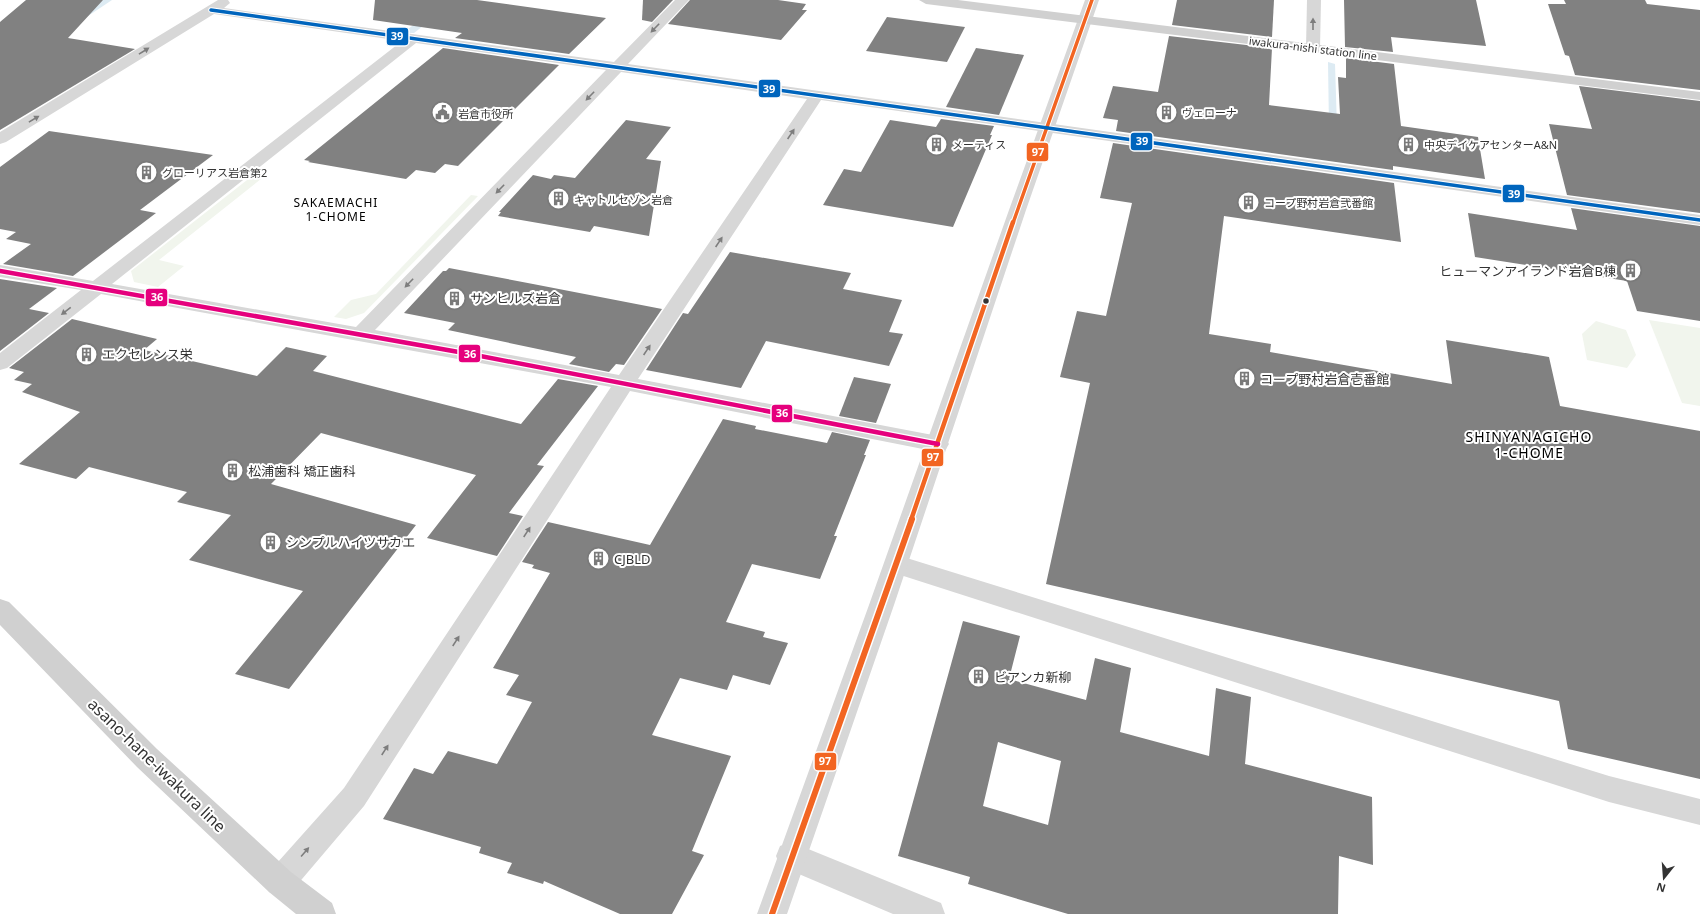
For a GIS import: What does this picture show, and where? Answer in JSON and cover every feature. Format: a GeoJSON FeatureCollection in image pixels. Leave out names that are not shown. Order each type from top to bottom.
{"type":"FeatureCollection","features":[{"type":"Feature","properties":{"kind":"main road","name":"iwakura-nishi station line"},"geometry":{"type":"LineString","coordinates":[[926,0],[1089,10],[1313,48],[1700,96]]}},
{"type":"Feature","properties":{"kind":"main road","name":"asano-hane-iwakura line"},"geometry":{"type":"LineString","coordinates":[[0,609],[147,758],[280,882],[321,914]]}},
{"type":"Feature","properties":{"kind":"street"},"geometry":{"type":"LineString","coordinates":[[0,139],[227,0]]}},
{"type":"Feature","properties":{"kind":"street"},"geometry":{"type":"LineString","coordinates":[[360,334],[682,0]]}},
{"type":"Feature","properties":{"kind":"street"},"geometry":{"type":"LineString","coordinates":[[1313,48],[1314,0]]}},
{"type":"Feature","properties":{"kind":"street"},"geometry":{"type":"LineString","coordinates":[[211,10],[1700,220]]}},
{"type":"Feature","properties":{"kind":"street"},"geometry":{"type":"LineString","coordinates":[[772,914],[791,856],[897,564],[1045,128],[1089,10]]}},
{"type":"Feature","properties":{"kind":"street"},"geometry":{"type":"LineString","coordinates":[[0,363],[413,38]]}},
{"type":"Feature","properties":{"kind":"street"},"geometry":{"type":"LineString","coordinates":[[280,882],[354,797],[626,382],[816,96]]}},
{"type":"Feature","properties":{"kind":"street"},"geometry":{"type":"LineString","coordinates":[[0,272],[96,287],[626,382],[938,444]]}},
{"type":"Feature","properties":{"kind":"street"},"geometry":{"type":"LineString","coordinates":[[897,564],[1609,789],[1700,812]]}},
{"type":"Feature","properties":{"kind":"street"},"geometry":{"type":"LineString","coordinates":[[791,856],[930,914]]}},
{"type":"Feature","properties":{"kind":"shaded area"},"geometry":{"type":"Polygon","coordinates":[[[256,173],[266,175],[159,260],[184,266],[158,287],[134,282],[131,271],[256,173]]]}},
{"type":"Feature","properties":{"kind":"shaded area"},"geometry":{"type":"Polygon","coordinates":[[[471,195],[478,196],[364,313],[346,319],[334,317],[351,300],[376,294],[471,195]]]}},
{"type":"Feature","properties":{"kind":"shaded area"},"geometry":{"type":"Polygon","coordinates":[[[1649,320],[1700,328],[1700,406],[1682,403],[1649,320]]]}},
{"type":"Feature","properties":{"kind":"shaded area"},"geometry":{"type":"Polygon","coordinates":[[[1596,321],[1626,330],[1636,355],[1627,368],[1587,360],[1582,334],[1596,321]]]}},
{"type":"Feature","properties":{"kind":"building"},"geometry":{"type":"Polygon","coordinates":[[[26,0],[103,0],[68,38],[135,49],[0,130],[0,22],[26,0]]]}},
{"type":"Feature","properties":{"kind":"building"},"geometry":{"type":"Polygon","coordinates":[[[375,0],[477,0],[606,18],[569,54],[455,38],[462,33],[373,20],[375,0]]]}},
{"type":"Feature","properties":{"kind":"building"},"geometry":{"type":"Polygon","coordinates":[[[643,0],[673,0],[652,22],[642,20],[643,0]]]}},
{"type":"Feature","properties":{"kind":"building"},"geometry":{"type":"Polygon","coordinates":[[[690,0],[778,0],[806,4],[802,10],[807,10],[781,40],[668,24],[690,0]]]}},
{"type":"Feature","properties":{"kind":"building"},"geometry":{"type":"Polygon","coordinates":[[[1177,0],[1274,0],[1272,37],[1172,25],[1177,0]]]}},
{"type":"Feature","properties":{"kind":"building"},"geometry":{"type":"Polygon","coordinates":[[[1344,0],[1476,0],[1486,46],[1391,37],[1393,52],[1345,47],[1344,0]]]}},
{"type":"Feature","properties":{"kind":"building"},"geometry":{"type":"Polygon","coordinates":[[[1564,0],[1645,0],[1647,4],[1700,10],[1700,90],[1575,75],[1569,56],[1565,55],[1548,4],[1566,4],[1564,0]]]}},
{"type":"Feature","properties":{"kind":"building"},"geometry":{"type":"Polygon","coordinates":[[[887,17],[965,27],[947,62],[866,51],[887,17]]]}},
{"type":"Feature","properties":{"kind":"building"},"geometry":{"type":"Polygon","coordinates":[[[1169,36],[1272,48],[1269,105],[1340,114],[1338,77],[1346,78],[1346,58],[1394,64],[1401,126],[1478,137],[1485,179],[1393,166],[1393,170],[1116,131],[1118,120],[1103,118],[1113,86],[1158,92],[1169,36]]]}},
{"type":"Feature","properties":{"kind":"building","name":"岩倉市役所"},"geometry":{"type":"Polygon","coordinates":[[[443,48],[559,65],[458,166],[445,164],[435,173],[416,170],[406,179],[308,162],[310,161],[304,160],[443,48]]]}},
{"type":"Feature","properties":{"kind":"building"},"geometry":{"type":"Polygon","coordinates":[[[976,48],[1024,55],[999,115],[946,107],[976,48]]]}},
{"type":"Feature","properties":{"kind":"building"},"geometry":{"type":"Polygon","coordinates":[[[1579,86],[1700,101],[1700,213],[1567,195],[1549,124],[1592,129],[1579,86]]]}},
{"type":"Feature","properties":{"kind":"building"},"geometry":{"type":"Polygon","coordinates":[[[941,119],[994,126],[990,135],[992,135],[953,227],[823,205],[844,169],[861,172],[890,120],[936,127],[941,119]]]}},
{"type":"Feature","properties":{"kind":"building"},"geometry":{"type":"Polygon","coordinates":[[[626,120],[671,127],[646,159],[661,161],[649,236],[594,226],[590,232],[498,216],[501,212],[499,212],[533,175],[551,179],[554,175],[575,178],[626,120]]]}},
{"type":"Feature","properties":{"kind":"building"},"geometry":{"type":"Polygon","coordinates":[[[49,131],[213,155],[140,210],[156,213],[73,276],[3,264],[31,244],[6,239],[16,232],[0,229],[0,167],[49,131]]]}},
{"type":"Feature","properties":{"kind":"building"},"geometry":{"type":"Polygon","coordinates":[[[1113,143],[1394,183],[1401,242],[1224,216],[1209,334],[1271,344],[1270,352],[1452,384],[1446,340],[1549,357],[1560,406],[1700,431],[1700,779],[1568,749],[1559,701],[1046,584],[1090,383],[1060,377],[1077,311],[1106,316],[1132,203],[1100,198],[1113,143]]]}},
{"type":"Feature","properties":{"kind":"building","name":"ヒューマンアイランド岩倉B棟"},"geometry":{"type":"Polygon","coordinates":[[[1571,208],[1700,226],[1700,321],[1637,311],[1627,281],[1475,257],[1468,213],[1577,230],[1571,208]]]}},
{"type":"Feature","properties":{"kind":"building"},"geometry":{"type":"Polygon","coordinates":[[[730,252],[851,273],[843,289],[902,300],[889,332],[903,334],[889,366],[766,341],[741,388],[646,370],[683,313],[688,314],[730,252]]]}},
{"type":"Feature","properties":{"kind":"building"},"geometry":{"type":"Polygon","coordinates":[[[449,268],[662,309],[624,365],[616,364],[609,372],[569,364],[576,357],[448,330],[455,323],[404,313],[443,271],[446,271],[449,268]]]}},
{"type":"Feature","properties":{"kind":"building"},"geometry":{"type":"Polygon","coordinates":[[[0,279],[57,288],[29,309],[49,313],[0,351],[0,279]]]}},
{"type":"Feature","properties":{"kind":"building"},"geometry":{"type":"Polygon","coordinates":[[[72,319],[157,339],[144,350],[257,376],[286,347],[327,356],[313,371],[521,424],[558,379],[598,386],[537,465],[544,466],[509,513],[523,516],[497,556],[427,538],[476,475],[321,433],[271,484],[416,525],[289,689],[235,674],[303,591],[189,560],[231,515],[177,502],[187,492],[89,467],[76,479],[19,464],[80,412],[22,392],[32,384],[14,380],[24,372],[9,368],[72,319]]]}},
{"type":"Feature","properties":{"kind":"building"},"geometry":{"type":"Polygon","coordinates":[[[854,377],[891,384],[876,423],[839,416],[854,377]]]}},
{"type":"Feature","properties":{"kind":"building"},"geometry":{"type":"Polygon","coordinates":[[[723,419],[756,426],[755,429],[827,443],[832,432],[870,440],[864,455],[866,455],[834,536],[837,536],[820,579],[752,564],[726,622],[765,632],[763,637],[788,643],[770,685],[733,675],[727,690],[680,678],[652,735],[731,756],[692,851],[704,855],[672,914],[620,914],[544,881],[543,884],[507,873],[512,863],[479,853],[481,847],[383,819],[414,768],[433,774],[448,751],[497,764],[532,702],[506,695],[519,675],[493,668],[550,573],[532,568],[534,565],[522,562],[548,522],[650,545],[723,419]]]}},
{"type":"Feature","properties":{"kind":"building"},"geometry":{"type":"Polygon","coordinates":[[[963,621],[1020,636],[1009,679],[1086,700],[1095,658],[1131,668],[1120,732],[1209,756],[1216,688],[1251,697],[1245,764],[1372,797],[1373,865],[1339,856],[1338,914],[1068,914],[968,884],[970,877],[898,856],[963,621]],[[998,742],[983,806],[1048,825],[1061,761],[998,742]]]}},
{"type":"Feature","properties":{"kind":"waterway"},"geometry":{"type":"LineString","coordinates":[[82,16],[108,0]]}},
{"type":"Feature","properties":{"kind":"waterway"},"geometry":{"type":"LineString","coordinates":[[411,31],[452,0]]}},
{"type":"Feature","properties":{"kind":"waterway"},"geometry":{"type":"LineString","coordinates":[[1331,64],[1333,128]]}},
{"type":"Feature","properties":{"kind":"transit line","name":"97"},"geometry":{"type":"LineString","coordinates":[[772,914],[802,825],[882,605],[1092,0]]}},
{"type":"Feature","properties":{"kind":"transit line","name":"39"},"geometry":{"type":"LineString","coordinates":[[211,10],[1700,220]]}},
{"type":"Feature","properties":{"kind":"transit line","name":"36"},"geometry":{"type":"LineString","coordinates":[[0,271],[235,311],[470,354],[938,444]]}},
{"type":"Feature","properties":{"kind":"place","name":"ヴェローナ"},"geometry":{"type":"Point","coordinates":[1166,112]}},
{"type":"Feature","properties":{"kind":"place","name":"岩倉市役所"},"geometry":{"type":"Point","coordinates":[443,113]}},
{"type":"Feature","properties":{"kind":"place","name":"メーティス"},"geometry":{"type":"Point","coordinates":[936,144]}},
{"type":"Feature","properties":{"kind":"place","name":"中央デイケアセンターA&N"},"geometry":{"type":"Point","coordinates":[1409,144]}},
{"type":"Feature","properties":{"kind":"place","name":"グローリアス岩倉第2"},"geometry":{"type":"Point","coordinates":[147,172]}},
{"type":"Feature","properties":{"kind":"place","name":"キャトルセゾン岩倉"},"geometry":{"type":"Point","coordinates":[559,199]}},
{"type":"Feature","properties":{"kind":"place","name":"コープ野村岩倉弐番館"},"geometry":{"type":"Point","coordinates":[1248,202]}},
{"type":"Feature","properties":{"kind":"place","name":"ヒューマンアイランド岩倉B棟"},"geometry":{"type":"Point","coordinates":[1631,271]}},
{"type":"Feature","properties":{"kind":"place","name":"サンヒルズ岩倉"},"geometry":{"type":"Point","coordinates":[455,298]}},
{"type":"Feature","properties":{"kind":"place","name":"エクセレンス栄"},"geometry":{"type":"Point","coordinates":[86,354]}},
{"type":"Feature","properties":{"kind":"place","name":"コープ野村岩倉壱番館"},"geometry":{"type":"Point","coordinates":[1245,379]}},
{"type":"Feature","properties":{"kind":"place","name":"松浦歯科 矯正歯科"},"geometry":{"type":"Point","coordinates":[232,471]}},
{"type":"Feature","properties":{"kind":"place","name":"シンプルハイツサカエ"},"geometry":{"type":"Point","coordinates":[271,542]}},
{"type":"Feature","properties":{"kind":"place","name":"CJBLD"},"geometry":{"type":"Point","coordinates":[598,559]}},
{"type":"Feature","properties":{"kind":"place","name":"ビアンカ新柳"},"geometry":{"type":"Point","coordinates":[979,677]}},
{"type":"Feature","properties":{"kind":"district","name":"SAKAEMACHI 1-CHOME"},"geometry":{"type":"Point","coordinates":[336,209]}},
{"type":"Feature","properties":{"kind":"district","name":"SHINYANAGICHO 1-CHOME"},"geometry":{"type":"Point","coordinates":[1529,444]}}]}
